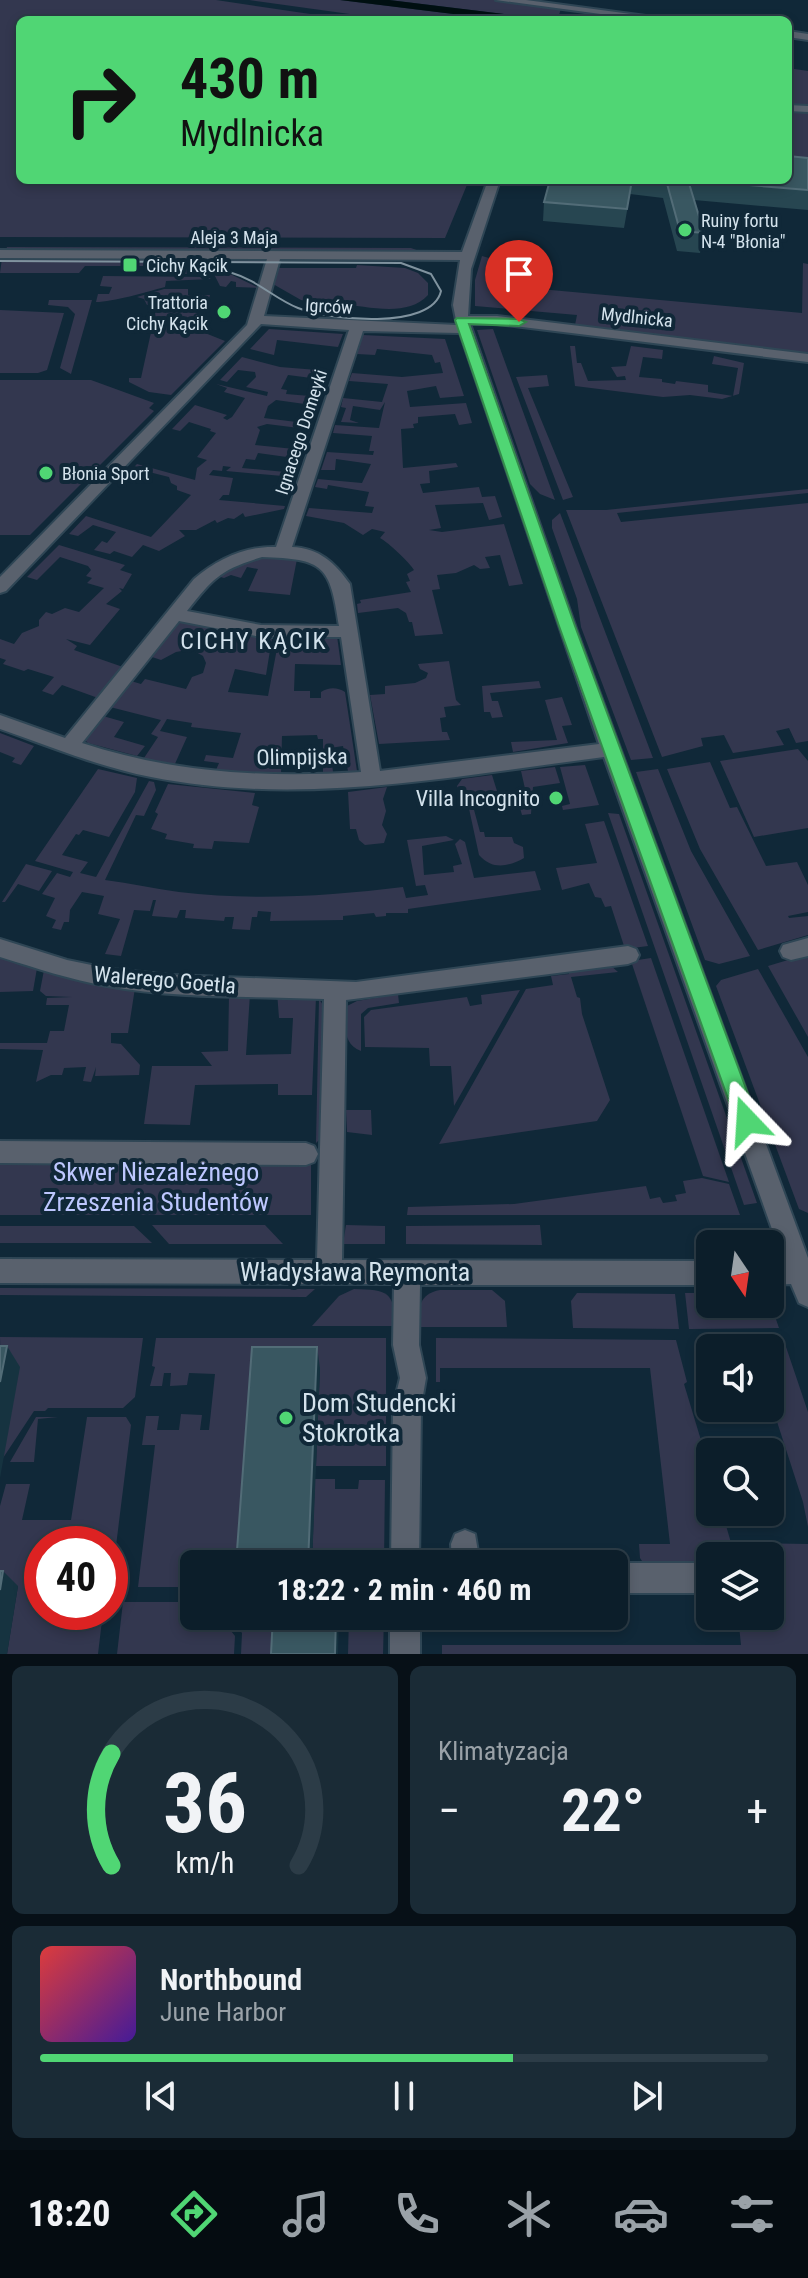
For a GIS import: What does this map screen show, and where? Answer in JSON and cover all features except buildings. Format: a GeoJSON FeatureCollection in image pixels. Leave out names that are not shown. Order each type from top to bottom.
{"type":"FeatureCollection","features":[{"type":"Feature","properties":{"kind":"street"},"geometry":{"type":"LineString","coordinates":[[501,0],[627,16]]}},
{"type":"Feature","properties":{"kind":"street"},"geometry":{"type":"LineString","coordinates":[[493,184],[468,256],[459,299],[463,325],[612,749],[805,1278],[784,1275]]}},
{"type":"Feature","properties":{"kind":"street","name":"Aleja 3 Maja"},"geometry":{"type":"LineString","coordinates":[[0,254],[468,256]]}},
{"type":"Feature","properties":{"kind":"street"},"geometry":{"type":"LineString","coordinates":[[0,587],[235,349],[258,320],[275,255]]}},
{"type":"Feature","properties":{"kind":"street","name":"Igrców"},"geometry":{"type":"LineString","coordinates":[[258,320],[357,326],[463,325]]}},
{"type":"Feature","properties":{"kind":"street","name":"Mydlnicka"},"geometry":{"type":"LineString","coordinates":[[463,325],[511,321],[808,358]]}},
{"type":"Feature","properties":{"kind":"street","name":"Ignacego Domeyki"},"geometry":{"type":"LineString","coordinates":[[283,551],[357,326]]}},
{"type":"Feature","properties":{"kind":"street"},"geometry":{"type":"LineString","coordinates":[[69,746],[208,574],[227,561],[250,553],[283,551],[307,555],[334,572],[343,591],[372,778]]}},
{"type":"Feature","properties":{"kind":"street"},"geometry":{"type":"LineString","coordinates":[[175,614],[261,633],[349,631]]}},
{"type":"Feature","properties":{"kind":"street","name":"Olimpijska"},"geometry":{"type":"LineString","coordinates":[[0,722],[142,768],[217,780],[285,783],[372,778],[612,749]]}},
{"type":"Feature","properties":{"kind":"street","name":"Walerego Goetla"},"geometry":{"type":"LineString","coordinates":[[0,948],[67,969],[111,978],[172,984],[335,989],[371,989],[628,955]]}},
{"type":"Feature","properties":{"kind":"street"},"geometry":{"type":"LineString","coordinates":[[329,1272],[335,989]]}},
{"type":"Feature","properties":{"kind":"street"},"geometry":{"type":"LineString","coordinates":[[0,1152],[306,1154]]}},
{"type":"Feature","properties":{"kind":"street","name":"Władysława Reymonta"},"geometry":{"type":"LineString","coordinates":[[0,1271],[696,1273]]}},
{"type":"Feature","properties":{"kind":"street"},"geometry":{"type":"LineString","coordinates":[[405,1550],[407,1407],[413,1378],[406,1345],[407,1272]]}},
{"type":"Feature","properties":{"kind":"street"},"geometry":{"type":"LineString","coordinates":[[628,1578],[696,1578]]}},
{"type":"Feature","properties":{"kind":"street"},"geometry":{"type":"LineString","coordinates":[[405,1630],[405,1654]]}},
{"type":"Feature","properties":{"kind":"green space"},"geometry":{"type":"Polygon","coordinates":[[[0,0],[216,0],[324,16],[16,16],[16,184],[467,184],[445,238],[0,237],[0,0]]]}},
{"type":"Feature","properties":{"kind":"green space"},"geometry":{"type":"Polygon","coordinates":[[[249,0],[340,0],[470,16],[364,16],[249,0]]]}},
{"type":"Feature","properties":{"kind":"green space"},"geometry":{"type":"Polygon","coordinates":[[[389,0],[495,0],[561,9],[558,16],[520,16],[389,0]]]}},
{"type":"Feature","properties":{"kind":"green space"},"geometry":{"type":"Polygon","coordinates":[[[792,69],[808,71],[808,107],[792,106],[792,69]]]}},
{"type":"Feature","properties":{"kind":"green space"},"geometry":{"type":"Polygon","coordinates":[[[792,109],[808,111],[808,165],[792,163],[792,109]]]}},
{"type":"Feature","properties":{"kind":"green space"},"geometry":{"type":"Polygon","coordinates":[[[7,247],[411,248],[422,252],[6,250],[7,247]]]}},
{"type":"Feature","properties":{"kind":"green space"},"geometry":{"type":"Polygon","coordinates":[[[482,256],[514,265],[540,289],[802,313],[803,263],[808,264],[808,353],[575,325],[577,315],[475,306],[475,280],[482,256]]]}},
{"type":"Feature","properties":{"kind":"green space"},"geometry":{"type":"Polygon","coordinates":[[[2,258],[262,259],[267,262],[173,264],[173,267],[228,273],[259,288],[236,287],[236,282],[231,281],[226,287],[220,286],[214,274],[175,274],[172,266],[85,266],[79,273],[0,273],[2,258]]]}},
{"type":"Feature","properties":{"kind":"green space"},"geometry":{"type":"Polygon","coordinates":[[[357,265],[405,268],[418,273],[428,283],[428,295],[419,302],[398,308],[339,304],[340,300],[325,299],[323,305],[301,300],[273,284],[278,268],[356,268],[357,265]]]}},
{"type":"Feature","properties":{"kind":"green space"},"geometry":{"type":"Polygon","coordinates":[[[103,276],[211,279],[166,281],[165,287],[96,302],[98,294],[109,294],[112,287],[100,286],[103,276]]]}},
{"type":"Feature","properties":{"kind":"green space"},"geometry":{"type":"Polygon","coordinates":[[[164,289],[188,289],[188,295],[210,295],[200,331],[225,341],[171,395],[149,392],[129,382],[129,378],[141,378],[157,305],[147,305],[144,299],[137,297],[164,289]]]}},
{"type":"Feature","properties":{"kind":"green space"},"geometry":{"type":"Polygon","coordinates":[[[49,300],[92,300],[71,374],[60,368],[75,314],[68,307],[48,305],[49,300]]]}},
{"type":"Feature","properties":{"kind":"green space"},"geometry":{"type":"Polygon","coordinates":[[[0,310],[64,313],[47,370],[38,373],[0,373],[0,310]]]}},
{"type":"Feature","properties":{"kind":"green space"},"geometry":{"type":"Polygon","coordinates":[[[269,329],[343,334],[338,347],[277,340],[274,355],[250,349],[269,329]]]}},
{"type":"Feature","properties":{"kind":"green space"},"geometry":{"type":"Polygon","coordinates":[[[493,329],[555,500],[540,494],[530,484],[477,330],[493,329]]]}},
{"type":"Feature","properties":{"kind":"green space"},"geometry":{"type":"Polygon","coordinates":[[[363,335],[445,339],[464,396],[440,398],[436,386],[407,391],[410,407],[466,403],[472,423],[459,425],[455,414],[418,417],[414,428],[401,429],[403,468],[456,463],[458,467],[429,471],[430,483],[420,484],[423,493],[479,487],[482,497],[495,496],[502,517],[489,520],[483,503],[435,505],[441,528],[429,530],[442,532],[504,524],[523,584],[509,586],[500,555],[485,557],[490,568],[480,569],[474,565],[456,573],[437,575],[440,589],[432,590],[443,634],[415,636],[412,622],[398,608],[358,613],[360,600],[411,592],[406,582],[410,581],[407,574],[414,570],[380,538],[385,532],[372,529],[363,535],[344,523],[306,516],[309,508],[372,513],[374,507],[365,506],[369,492],[328,485],[327,489],[315,487],[318,479],[362,483],[371,464],[336,459],[335,470],[321,470],[327,452],[373,455],[374,451],[369,451],[372,436],[333,433],[335,425],[379,428],[385,402],[380,410],[353,406],[350,420],[359,423],[341,422],[346,408],[341,407],[343,398],[382,402],[388,384],[349,381],[352,373],[402,377],[443,373],[440,362],[435,363],[432,355],[377,349],[375,355],[357,354],[363,335]]]}},
{"type":"Feature","properties":{"kind":"green space"},"geometry":{"type":"Polygon","coordinates":[[[570,346],[575,346],[577,363],[581,363],[588,381],[626,380],[625,376],[617,377],[611,367],[626,366],[631,346],[663,350],[662,359],[643,357],[639,377],[662,379],[662,382],[675,384],[676,381],[708,385],[708,392],[732,396],[722,399],[690,395],[663,397],[575,386],[570,346]]]}},
{"type":"Feature","properties":{"kind":"green space"},"geometry":{"type":"Polygon","coordinates":[[[714,356],[744,363],[739,394],[733,396],[738,368],[712,364],[714,356]]]}},
{"type":"Feature","properties":{"kind":"green space"},"geometry":{"type":"Polygon","coordinates":[[[242,357],[280,367],[330,371],[327,380],[288,375],[281,389],[287,390],[286,394],[322,397],[319,406],[276,400],[268,406],[264,418],[305,423],[312,426],[309,434],[297,436],[299,428],[267,424],[257,427],[260,430],[255,445],[304,450],[301,459],[258,453],[255,460],[246,459],[242,468],[296,473],[294,477],[226,471],[231,467],[223,466],[222,471],[213,470],[209,475],[233,478],[229,495],[223,495],[219,500],[285,506],[284,509],[245,517],[243,513],[234,519],[217,523],[215,520],[196,530],[179,530],[185,536],[159,551],[143,545],[132,557],[114,551],[110,554],[94,550],[102,541],[107,543],[116,532],[93,525],[78,536],[69,534],[86,516],[151,537],[191,495],[177,490],[169,477],[149,472],[136,478],[126,475],[137,464],[195,480],[197,468],[207,460],[197,457],[216,433],[189,422],[180,431],[172,429],[195,405],[227,415],[223,418],[227,420],[232,417],[245,398],[224,392],[227,388],[216,384],[267,396],[268,392],[246,387],[256,377],[255,372],[238,370],[227,382],[220,380],[242,357]]]}},
{"type":"Feature","properties":{"kind":"green space"},"geometry":{"type":"Polygon","coordinates":[[[547,375],[549,386],[528,388],[573,497],[563,500],[516,377],[547,375]]]}},
{"type":"Feature","properties":{"kind":"green space","name":"Błonia Sport"},"geometry":{"type":"Polygon","coordinates":[[[0,380],[91,380],[154,403],[149,408],[154,411],[30,535],[0,535],[0,380]]]}},
{"type":"Feature","properties":{"kind":"green space"},"geometry":{"type":"Polygon","coordinates":[[[808,489],[808,493],[617,513],[621,522],[808,503],[808,741],[796,743],[789,728],[776,731],[784,745],[733,753],[724,735],[701,738],[703,746],[662,757],[566,510],[606,510],[808,489]]]}},
{"type":"Feature","properties":{"kind":"green space"},"geometry":{"type":"Polygon","coordinates":[[[560,513],[653,758],[631,760],[581,627],[577,599],[552,528],[552,520],[560,513]]]}},
{"type":"Feature","properties":{"kind":"green space"},"geometry":{"type":"Polygon","coordinates":[[[59,545],[125,565],[120,570],[132,574],[123,589],[119,588],[122,591],[106,604],[120,609],[90,645],[66,639],[77,646],[74,650],[123,667],[98,698],[62,685],[53,695],[42,691],[54,677],[3,664],[6,660],[0,658],[0,639],[14,644],[22,633],[39,626],[39,620],[46,612],[52,614],[65,608],[79,612],[104,588],[87,583],[92,578],[86,576],[91,570],[88,566],[60,557],[37,580],[27,577],[59,545]]]}},
{"type":"Feature","properties":{"kind":"green space"},"geometry":{"type":"Polygon","coordinates":[[[266,556],[297,559],[290,595],[248,591],[258,569],[247,567],[241,578],[217,576],[236,562],[266,556]]]}},
{"type":"Feature","properties":{"kind":"green space"},"geometry":{"type":"Polygon","coordinates":[[[181,621],[232,634],[272,638],[266,675],[235,669],[228,692],[268,696],[279,638],[337,636],[341,665],[295,664],[294,691],[310,691],[310,698],[321,698],[321,692],[330,688],[345,692],[357,771],[348,771],[343,746],[330,748],[333,772],[323,772],[323,739],[318,739],[317,735],[282,736],[281,774],[216,770],[219,763],[204,761],[206,755],[233,758],[241,733],[191,727],[192,723],[167,719],[160,731],[187,737],[174,766],[144,758],[158,737],[151,734],[161,720],[110,707],[131,681],[141,684],[145,679],[186,689],[192,677],[203,673],[206,663],[203,656],[196,652],[198,648],[176,652],[161,660],[152,657],[181,621]]]}},
{"type":"Feature","properties":{"kind":"green space"},"geometry":{"type":"Polygon","coordinates":[[[449,661],[456,700],[461,705],[444,707],[446,717],[440,718],[442,732],[447,732],[450,740],[379,744],[370,695],[385,694],[385,686],[415,683],[426,678],[428,673],[418,664],[449,661]]]}},
{"type":"Feature","properties":{"kind":"green space"},"geometry":{"type":"Polygon","coordinates":[[[539,681],[541,688],[490,693],[492,701],[498,701],[503,717],[492,718],[490,712],[484,712],[482,686],[539,681]]]}},
{"type":"Feature","properties":{"kind":"green space"},"geometry":{"type":"Polygon","coordinates":[[[562,697],[572,725],[562,726],[568,743],[513,752],[511,742],[557,740],[545,700],[562,697]]]}},
{"type":"Feature","properties":{"kind":"green space"},"geometry":{"type":"Polygon","coordinates":[[[103,716],[124,722],[114,737],[145,746],[137,756],[85,740],[103,716]]]}},
{"type":"Feature","properties":{"kind":"green space"},"geometry":{"type":"Polygon","coordinates":[[[0,733],[34,746],[21,765],[12,762],[15,758],[0,752],[0,733]]]}},
{"type":"Feature","properties":{"kind":"green space"},"geometry":{"type":"Polygon","coordinates":[[[798,749],[808,761],[808,828],[754,837],[720,761],[798,749]]]}},
{"type":"Feature","properties":{"kind":"green space"},"geometry":{"type":"Polygon","coordinates":[[[710,762],[730,808],[737,807],[766,866],[797,862],[808,885],[808,912],[788,916],[808,916],[808,935],[758,950],[700,849],[667,769],[710,762]]]}},
{"type":"Feature","properties":{"kind":"green space"},"geometry":{"type":"Polygon","coordinates":[[[585,765],[599,805],[563,810],[562,806],[570,804],[560,767],[585,765]]]}},
{"type":"Feature","properties":{"kind":"green space"},"geometry":{"type":"Polygon","coordinates":[[[555,767],[560,783],[533,787],[531,814],[522,815],[516,794],[526,793],[521,771],[555,767]]]}},
{"type":"Feature","properties":{"kind":"green space"},"geometry":{"type":"Polygon","coordinates":[[[98,769],[137,778],[135,792],[109,837],[83,830],[76,834],[62,855],[88,862],[80,873],[96,877],[149,781],[154,782],[156,790],[144,816],[136,815],[105,880],[179,892],[263,897],[403,887],[406,898],[428,895],[425,885],[416,886],[407,840],[446,836],[454,840],[422,846],[424,875],[454,872],[453,866],[462,864],[455,844],[460,839],[465,842],[474,878],[535,871],[541,890],[408,909],[408,913],[386,913],[386,916],[376,917],[374,913],[343,916],[343,920],[270,921],[271,912],[258,911],[257,917],[252,917],[250,930],[232,929],[234,917],[225,917],[224,921],[185,918],[186,910],[180,910],[177,918],[152,916],[156,900],[153,900],[150,911],[134,910],[121,956],[105,954],[120,919],[98,914],[104,896],[82,892],[70,910],[69,922],[64,922],[61,930],[52,928],[56,920],[46,916],[55,898],[42,894],[57,873],[70,877],[73,872],[35,861],[98,769]]]}},
{"type":"Feature","properties":{"kind":"green space"},"geometry":{"type":"Polygon","coordinates":[[[658,769],[691,851],[750,956],[719,964],[705,960],[636,772],[658,769]]]}},
{"type":"Feature","properties":{"kind":"green space"},"geometry":{"type":"Polygon","coordinates":[[[492,775],[497,791],[470,795],[480,832],[484,832],[485,837],[512,837],[514,843],[523,847],[524,858],[506,865],[489,863],[479,855],[468,804],[459,795],[457,786],[462,779],[492,775]]]}},
{"type":"Feature","properties":{"kind":"green space"},"geometry":{"type":"Polygon","coordinates":[[[168,784],[255,793],[252,805],[259,807],[249,843],[214,841],[212,849],[193,848],[194,844],[165,839],[167,834],[151,829],[168,784]]]}},
{"type":"Feature","properties":{"kind":"green space"},"geometry":{"type":"Polygon","coordinates":[[[387,787],[383,799],[386,811],[382,825],[387,834],[384,843],[365,845],[359,840],[356,829],[350,829],[348,792],[387,787]]]}},
{"type":"Feature","properties":{"kind":"green space"},"geometry":{"type":"Polygon","coordinates":[[[608,813],[619,814],[757,1203],[744,1205],[608,813]]]}},
{"type":"Feature","properties":{"kind":"green space"},"geometry":{"type":"Polygon","coordinates":[[[604,821],[648,946],[625,949],[611,906],[605,907],[601,898],[595,897],[589,883],[562,890],[556,868],[597,863],[585,824],[604,821]]]}},
{"type":"Feature","properties":{"kind":"green space"},"geometry":{"type":"Polygon","coordinates":[[[26,864],[52,871],[39,891],[18,884],[2,902],[26,864]]]}},
{"type":"Feature","properties":{"kind":"green space"},"geometry":{"type":"Polygon","coordinates":[[[808,954],[808,1037],[768,966],[808,954]]]}},
{"type":"Feature","properties":{"kind":"green space"},"geometry":{"type":"Polygon","coordinates":[[[0,955],[37,968],[33,991],[0,992],[0,955]]]}},
{"type":"Feature","properties":{"kind":"green space"},"geometry":{"type":"Polygon","coordinates":[[[651,958],[729,1182],[703,1176],[631,961],[651,958]]]}},
{"type":"Feature","properties":{"kind":"green space"},"geometry":{"type":"Polygon","coordinates":[[[610,965],[618,972],[571,977],[610,1100],[597,1121],[439,1144],[526,989],[553,985],[551,976],[610,965]]]}},
{"type":"Feature","properties":{"kind":"green space"},"geometry":{"type":"Polygon","coordinates":[[[758,969],[808,1057],[808,1213],[799,1209],[716,986],[721,980],[758,969]]]}},
{"type":"Feature","properties":{"kind":"green space"},"geometry":{"type":"Polygon","coordinates":[[[44,970],[135,988],[128,1033],[111,1033],[111,1043],[121,1044],[140,1065],[139,1075],[95,1076],[96,1067],[91,1082],[83,1081],[86,1067],[64,1068],[62,1075],[51,1075],[36,1082],[43,1050],[0,1049],[0,1043],[47,1043],[50,1031],[64,1031],[69,1005],[46,1005],[47,998],[72,997],[46,996],[40,991],[44,970]]]}},
{"type":"Feature","properties":{"kind":"green space"},"geometry":{"type":"Polygon","coordinates":[[[520,990],[454,1106],[451,1066],[430,1066],[429,1048],[365,1047],[364,1017],[371,1010],[467,997],[470,1006],[482,1004],[481,995],[520,990]]]}},
{"type":"Feature","properties":{"kind":"green space"},"geometry":{"type":"Polygon","coordinates":[[[277,992],[316,997],[312,1095],[278,1095],[278,1084],[195,1085],[190,1125],[144,1124],[152,1066],[212,1066],[201,1052],[228,1051],[229,995],[250,994],[246,1055],[291,1054],[293,1018],[279,1018],[277,992]]]}},
{"type":"Feature","properties":{"kind":"green space"},"geometry":{"type":"Polygon","coordinates":[[[398,994],[399,1003],[368,1008],[361,1014],[361,1051],[355,1048],[346,1032],[347,1006],[357,1001],[398,994]]]}},
{"type":"Feature","properties":{"kind":"green space"},"geometry":{"type":"Polygon","coordinates":[[[319,999],[325,1008],[321,1138],[316,1143],[319,999]]]}},
{"type":"Feature","properties":{"kind":"green space"},"geometry":{"type":"Polygon","coordinates":[[[346,1110],[371,1110],[372,1135],[347,1132],[346,1110]]]}},
{"type":"Feature","properties":{"kind":"green space","name":"Skwer Niezależnego Zrzeszenia Studentów"},"geometry":{"type":"Polygon","coordinates":[[[0,1162],[311,1163],[311,1215],[0,1215],[0,1162]]]}},
{"type":"Feature","properties":{"kind":"green space"},"geometry":{"type":"Polygon","coordinates":[[[702,1178],[729,1184],[740,1215],[407,1215],[408,1207],[514,1204],[646,1186],[650,1199],[660,1197],[663,1203],[677,1201],[675,1195],[686,1193],[683,1181],[702,1178]]]}},
{"type":"Feature","properties":{"kind":"green space"},"geometry":{"type":"Polygon","coordinates":[[[152,1225],[265,1225],[283,1244],[169,1244],[152,1225]]]}},
{"type":"Feature","properties":{"kind":"green space"},"geometry":{"type":"Polygon","coordinates":[[[346,1225],[385,1226],[385,1244],[343,1244],[346,1225]]]}},
{"type":"Feature","properties":{"kind":"green space"},"geometry":{"type":"Polygon","coordinates":[[[540,1225],[542,1245],[406,1244],[406,1226],[540,1225]]]}},
{"type":"Feature","properties":{"kind":"green space"},"geometry":{"type":"Polygon","coordinates":[[[0,1226],[134,1226],[152,1243],[0,1243],[0,1226]]]}},
{"type":"Feature","properties":{"kind":"green space"},"geometry":{"type":"Polygon","coordinates":[[[0,1288],[315,1289],[306,1297],[0,1295],[0,1288]]]}},
{"type":"Feature","properties":{"kind":"green space"},"geometry":{"type":"Polygon","coordinates":[[[354,1289],[375,1290],[387,1295],[393,1306],[395,1326],[312,1326],[339,1296],[354,1289]]]}},
{"type":"Feature","properties":{"kind":"green space"},"geometry":{"type":"Polygon","coordinates":[[[440,1290],[492,1290],[505,1301],[507,1327],[418,1327],[421,1303],[428,1295],[440,1290]]]}},
{"type":"Feature","properties":{"kind":"green space"},"geometry":{"type":"Polygon","coordinates":[[[577,1293],[675,1294],[679,1329],[573,1328],[571,1301],[577,1293]]]}},
{"type":"Feature","properties":{"kind":"green space"},"geometry":{"type":"Polygon","coordinates":[[[685,1293],[696,1293],[696,1318],[776,1318],[779,1328],[689,1329],[685,1293]]]}},
{"type":"Feature","properties":{"kind":"green space"},"geometry":{"type":"Polygon","coordinates":[[[0,1337],[143,1338],[135,1397],[123,1408],[48,1408],[34,1411],[3,1458],[0,1337]]]}},
{"type":"Feature","properties":{"kind":"green space"},"geometry":{"type":"Polygon","coordinates":[[[156,1338],[386,1338],[386,1466],[316,1466],[320,1368],[248,1550],[180,1550],[180,1587],[138,1587],[155,1445],[142,1445],[146,1416],[159,1416],[157,1430],[179,1430],[181,1414],[202,1415],[200,1430],[209,1430],[215,1374],[189,1373],[187,1385],[170,1386],[171,1373],[164,1373],[162,1386],[150,1386],[155,1367],[152,1366],[156,1338]]]}},
{"type":"Feature","properties":{"kind":"green space"},"geometry":{"type":"Polygon","coordinates":[[[436,1338],[676,1340],[687,1382],[684,1384],[700,1438],[696,1438],[696,1526],[726,1526],[731,1542],[696,1542],[696,1562],[644,1564],[640,1558],[639,1544],[670,1544],[650,1368],[440,1368],[440,1382],[436,1382],[436,1338]]]}},
{"type":"Feature","properties":{"kind":"green space"},"geometry":{"type":"Polygon","coordinates":[[[784,1341],[808,1412],[808,1527],[777,1422],[784,1422],[784,1341]]]}},
{"type":"Feature","properties":{"kind":"green space"},"geometry":{"type":"Polygon","coordinates":[[[36,1417],[58,1417],[38,1419],[34,1462],[10,1462],[36,1417]]]}},
{"type":"Feature","properties":{"kind":"green space"},"geometry":{"type":"Polygon","coordinates":[[[87,1417],[126,1417],[131,1425],[118,1526],[24,1526],[24,1630],[101,1630],[98,1654],[7,1654],[18,1586],[0,1586],[0,1506],[6,1484],[30,1484],[22,1520],[71,1520],[87,1417]]]}},
{"type":"Feature","properties":{"kind":"green space"},"geometry":{"type":"Polygon","coordinates":[[[315,1479],[335,1479],[335,1489],[358,1489],[359,1480],[385,1480],[384,1550],[312,1550],[315,1479]]]}},
{"type":"Feature","properties":{"kind":"green space"},"geometry":{"type":"Polygon","coordinates":[[[784,1544],[808,1544],[808,1654],[442,1654],[442,1645],[741,1645],[739,1630],[784,1630],[784,1544]]]}},
{"type":"Feature","properties":{"kind":"green space"},"geometry":{"type":"Polygon","coordinates":[[[128,1602],[180,1602],[180,1630],[230,1630],[235,1636],[234,1654],[117,1654],[120,1630],[128,1630],[128,1602]]]}},
{"type":"Feature","properties":{"kind":"green space"},"geometry":{"type":"Polygon","coordinates":[[[240,1630],[278,1630],[277,1654],[241,1654],[240,1630]]]}},
{"type":"Feature","properties":{"kind":"green space"},"geometry":{"type":"Polygon","coordinates":[[[349,1630],[384,1630],[383,1654],[348,1654],[349,1630]]]}},
{"type":"Feature","properties":{"kind":"shaded area"},"geometry":{"type":"Polygon","coordinates":[[[340,0],[389,0],[520,16],[470,16],[340,0]]]}},
{"type":"Feature","properties":{"kind":"tram line"},"geometry":{"type":"LineString","coordinates":[[0,261],[401,263],[431,274],[441,291],[434,304],[400,317],[332,316],[298,308],[250,280],[226,271],[177,265]]}},
{"type":"Feature","properties":{"kind":"place","name":"Ruiny fortu N-4 \"Błonia\""},"geometry":{"type":"Point","coordinates":[685,230]}},
{"type":"Feature","properties":{"kind":"place","name":"Cichy Kącik"},"geometry":{"type":"Point","coordinates":[130,265]}},
{"type":"Feature","properties":{"kind":"place","name":"Trattoria Cichy Kącik"},"geometry":{"type":"Point","coordinates":[224,312]}},
{"type":"Feature","properties":{"kind":"place","name":"Błonia Sport"},"geometry":{"type":"Point","coordinates":[46,473]}},
{"type":"Feature","properties":{"kind":"place","name":"Villa Incognito"},"geometry":{"type":"Point","coordinates":[556,798]}},
{"type":"Feature","properties":{"kind":"place","name":"Dom Studencki Stokrotka"},"geometry":{"type":"Point","coordinates":[286,1418]}},
{"type":"Feature","properties":{"kind":"district","name":"CICHY KĄCIK"},"geometry":{"type":"Point","coordinates":[254,641]}},
{"type":"Feature","properties":{"kind":"route"},"geometry":{"type":"LineString","coordinates":[[519,322],[462,320],[567,626],[747,1121]]}}]}
